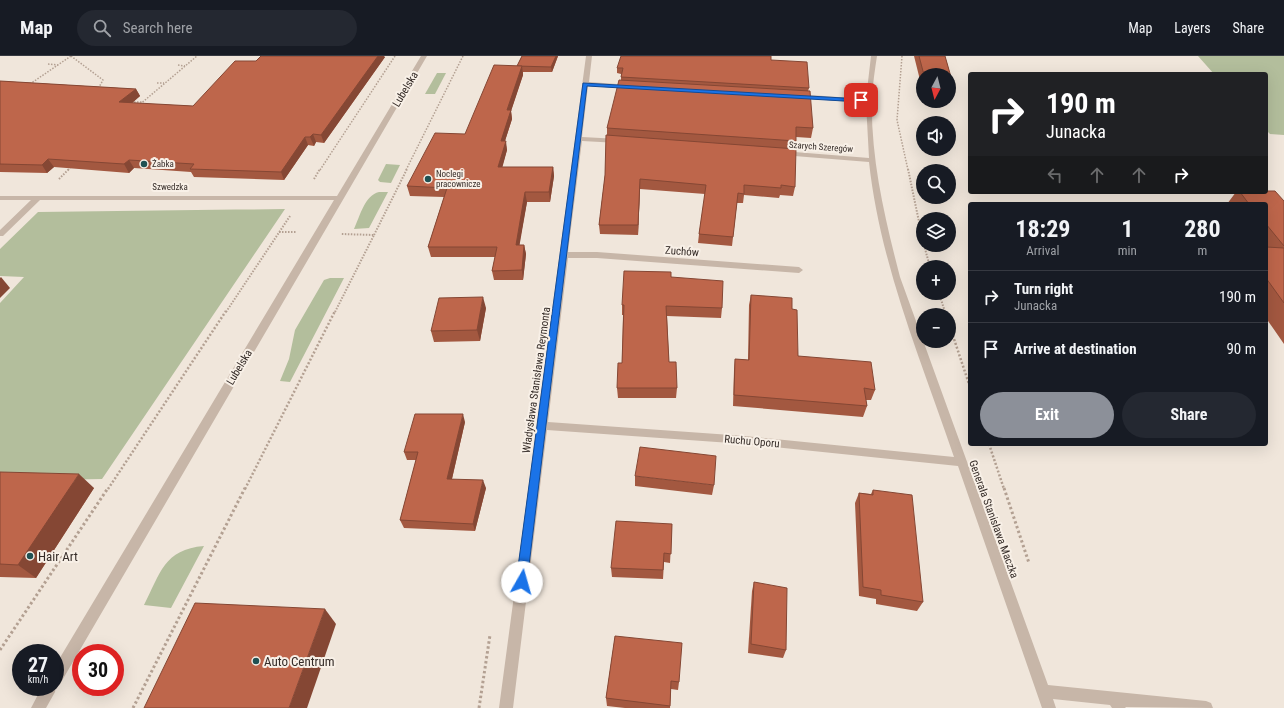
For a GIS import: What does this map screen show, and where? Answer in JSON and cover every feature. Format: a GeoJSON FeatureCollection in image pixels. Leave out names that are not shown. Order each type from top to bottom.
{"type":"FeatureCollection","features":[{"type":"Feature","properties":{"kind":"street","name":"Lubelska"},"geometry":{"type":"LineString","coordinates":[[64,664],[424,56]]}},
{"type":"Feature","properties":{"kind":"street","name":"Władysława Stanisława Reymonta"},"geometry":{"type":"LineString","coordinates":[[506,708],[589,56]]}},
{"type":"Feature","properties":{"kind":"street","name":"Generała Stanisława Maczka"},"geometry":{"type":"LineString","coordinates":[[874,56],[869,101],[872,160],[885,232],[896,277],[1049,708]]}},
{"type":"Feature","properties":{"kind":"street"},"geometry":{"type":"LineString","coordinates":[[585,84],[642,87]]}},
{"type":"Feature","properties":{"kind":"street"},"geometry":{"type":"LineString","coordinates":[[790,96],[869,101]]}},
{"type":"Feature","properties":{"kind":"street"},"geometry":{"type":"LineString","coordinates":[[578,139],[629,142]]}},
{"type":"Feature","properties":{"kind":"street","name":"Szarych Szeregów"},"geometry":{"type":"LineString","coordinates":[[771,153],[872,160]]}},
{"type":"Feature","properties":{"kind":"street","name":"Szwedzka"},"geometry":{"type":"LineString","coordinates":[[0,198],[340,198]]}},
{"type":"Feature","properties":{"kind":"street"},"geometry":{"type":"LineString","coordinates":[[0,234],[38,198]]}},
{"type":"Feature","properties":{"kind":"street","name":"Zuchów"},"geometry":{"type":"LineString","coordinates":[[564,255],[597,255],[799,270]]}},
{"type":"Feature","properties":{"kind":"street","name":"Ruchu Oporu"},"geometry":{"type":"LineString","coordinates":[[542,426],[745,440],[961,462]]}},
{"type":"Feature","properties":{"kind":"street"},"geometry":{"type":"LineString","coordinates":[[1043,691],[1116,703],[1206,708]]}},
{"type":"Feature","properties":{"kind":"street"},"geometry":{"type":"LineString","coordinates":[[38,708],[45,696]]}},
{"type":"Feature","properties":{"kind":"path"},"geometry":{"type":"LineString","coordinates":[[27,86],[71,56],[103,80],[96,92]]}},
{"type":"Feature","properties":{"kind":"path"},"geometry":{"type":"LineString","coordinates":[[136,107],[197,56]]}},
{"type":"Feature","properties":{"kind":"path"},"geometry":{"type":"LineString","coordinates":[[312,182],[395,56]]}},
{"type":"Feature","properties":{"kind":"path"},"geometry":{"type":"LineString","coordinates":[[133,708],[374,235],[463,56]]}},
{"type":"Feature","properties":{"kind":"path"},"geometry":{"type":"LineString","coordinates":[[902,56],[897,120],[917,212]]}},
{"type":"Feature","properties":{"kind":"path"},"geometry":{"type":"LineString","coordinates":[[48,64],[58,64]]}},
{"type":"Feature","properties":{"kind":"path"},"geometry":{"type":"LineString","coordinates":[[178,65],[186,66]]}},
{"type":"Feature","properties":{"kind":"path"},"geometry":{"type":"LineString","coordinates":[[157,83],[164,83]]}},
{"type":"Feature","properties":{"kind":"path"},"geometry":{"type":"LineString","coordinates":[[134,102],[142,102]]}},
{"type":"Feature","properties":{"kind":"path"},"geometry":{"type":"LineString","coordinates":[[53,184],[76,163]]}},
{"type":"Feature","properties":{"kind":"path"},"geometry":{"type":"LineString","coordinates":[[0,650],[294,210]]}},
{"type":"Feature","properties":{"kind":"path"},"geometry":{"type":"LineString","coordinates":[[279,232],[293,232]]}},
{"type":"Feature","properties":{"kind":"path"},"geometry":{"type":"LineString","coordinates":[[350,234],[374,235]]}},
{"type":"Feature","properties":{"kind":"path"},"geometry":{"type":"LineString","coordinates":[[956,345],[968,381]]}},
{"type":"Feature","properties":{"kind":"path"},"geometry":{"type":"LineString","coordinates":[[990,446],[1029,563]]}},
{"type":"Feature","properties":{"kind":"green space"},"geometry":{"type":"Polygon","coordinates":[[[1198,56],[1284,56],[1284,135],[1270,134],[1268,132],[1268,72],[1212,72],[1198,56]]]}},
{"type":"Feature","properties":{"kind":"green space"},"geometry":{"type":"Polygon","coordinates":[[[437,73],[446,73],[435,94],[425,94],[437,73]]]}},
{"type":"Feature","properties":{"kind":"green space"},"geometry":{"type":"Polygon","coordinates":[[[386,164],[400,165],[391,183],[380,182],[378,180],[386,164]]]}},
{"type":"Feature","properties":{"kind":"green space"},"geometry":{"type":"Polygon","coordinates":[[[379,192],[388,192],[369,228],[354,229],[361,212],[370,197],[379,192]]]}},
{"type":"Feature","properties":{"kind":"green space"},"geometry":{"type":"Polygon","coordinates":[[[285,209],[102,479],[0,481],[0,303],[24,277],[0,276],[0,249],[38,212],[285,209]]]}},
{"type":"Feature","properties":{"kind":"green space"},"geometry":{"type":"Polygon","coordinates":[[[330,278],[344,278],[290,382],[280,381],[289,359],[295,330],[324,280],[330,278]]]}},
{"type":"Feature","properties":{"kind":"green space"},"geometry":{"type":"Polygon","coordinates":[[[204,546],[171,608],[144,605],[159,574],[172,558],[180,552],[191,548],[204,546]]]}},
{"type":"Feature","properties":{"kind":"building"},"geometry":{"type":"Polygon","coordinates":[[[261,56],[378,56],[321,135],[313,134],[310,137],[305,137],[281,172],[190,169],[194,164],[129,160],[124,164],[48,159],[42,165],[0,164],[0,81],[136,89],[119,102],[193,106],[235,61],[256,61],[261,56]]]}},
{"type":"Feature","properties":{"kind":"building"},"geometry":{"type":"Polygon","coordinates":[[[522,56],[556,56],[551,67],[517,66],[522,56]]]}},
{"type":"Feature","properties":{"kind":"building"},"geometry":{"type":"Polygon","coordinates":[[[621,56],[771,56],[771,60],[807,62],[809,88],[621,77],[623,68],[617,68],[621,56]]]}},
{"type":"Feature","properties":{"kind":"building"},"geometry":{"type":"Polygon","coordinates":[[[919,56],[945,56],[948,68],[922,68],[919,56]]]}},
{"type":"Feature","properties":{"kind":"building"},"geometry":{"type":"Polygon","coordinates":[[[494,65],[522,66],[507,110],[511,110],[501,141],[506,141],[498,167],[553,167],[549,192],[525,192],[516,245],[524,245],[522,270],[492,271],[497,247],[428,247],[447,188],[407,186],[435,133],[465,134],[494,65]]]}},
{"type":"Feature","properties":{"kind":"building"},"geometry":{"type":"Polygon","coordinates":[[[619,80],[810,91],[813,128],[796,127],[796,141],[607,128],[619,80]]]}},
{"type":"Feature","properties":{"kind":"building"},"geometry":{"type":"Polygon","coordinates":[[[606,135],[796,149],[795,187],[781,185],[781,188],[744,185],[744,194],[738,193],[733,237],[699,234],[706,185],[640,179],[638,225],[599,225],[605,175],[606,135]]]}},
{"type":"Feature","properties":{"kind":"building"},"geometry":{"type":"Polygon","coordinates":[[[1268,191],[1275,191],[1284,201],[1284,246],[1268,226],[1268,202],[1248,202],[1242,194],[1268,194],[1268,191]]]}},
{"type":"Feature","properties":{"kind":"building"},"geometry":{"type":"Polygon","coordinates":[[[1268,247],[1284,248],[1284,303],[1268,281],[1268,247]]]}},
{"type":"Feature","properties":{"kind":"building"},"geometry":{"type":"Polygon","coordinates":[[[624,271],[671,272],[671,277],[723,281],[722,308],[666,306],[669,362],[676,362],[677,388],[617,388],[618,363],[622,363],[624,305],[622,305],[624,271]]]}},
{"type":"Feature","properties":{"kind":"building"},"geometry":{"type":"Polygon","coordinates":[[[751,295],[792,298],[792,309],[797,310],[798,356],[871,362],[875,390],[864,388],[867,406],[734,395],[735,359],[749,360],[751,295]]]}},
{"type":"Feature","properties":{"kind":"building"},"geometry":{"type":"Polygon","coordinates":[[[483,297],[477,330],[431,331],[439,298],[483,297]]]}},
{"type":"Feature","properties":{"kind":"building"},"geometry":{"type":"Polygon","coordinates":[[[415,414],[463,414],[447,479],[483,480],[473,524],[400,520],[418,452],[404,452],[415,414]]]}},
{"type":"Feature","properties":{"kind":"building"},"geometry":{"type":"Polygon","coordinates":[[[640,447],[716,456],[714,485],[635,476],[640,447]]]}},
{"type":"Feature","properties":{"kind":"building"},"geometry":{"type":"Polygon","coordinates":[[[0,472],[79,474],[18,565],[0,564],[0,472]]]}},
{"type":"Feature","properties":{"kind":"building"},"geometry":{"type":"Polygon","coordinates":[[[873,490],[912,495],[923,602],[881,595],[881,590],[863,587],[859,493],[873,495],[873,490]]]}},
{"type":"Feature","properties":{"kind":"building"},"geometry":{"type":"Polygon","coordinates":[[[616,521],[672,524],[671,554],[664,553],[663,570],[611,568],[616,521]]]}},
{"type":"Feature","properties":{"kind":"building"},"geometry":{"type":"Polygon","coordinates":[[[754,582],[787,588],[786,650],[751,644],[754,582]]]}},
{"type":"Feature","properties":{"kind":"building"},"geometry":{"type":"Polygon","coordinates":[[[195,603],[325,609],[289,708],[144,708],[195,603]]]}},
{"type":"Feature","properties":{"kind":"building"},"geometry":{"type":"Polygon","coordinates":[[[615,636],[682,643],[679,682],[671,681],[670,706],[606,698],[615,636]]]}},
{"type":"Feature","properties":{"kind":"place","name":"Żabka"},"geometry":{"type":"Point","coordinates":[144,164]}},
{"type":"Feature","properties":{"kind":"place","name":"Noclegi pracownicze"},"geometry":{"type":"Point","coordinates":[428,179]}},
{"type":"Feature","properties":{"kind":"place","name":"Hair Art"},"geometry":{"type":"Point","coordinates":[30,556]}},
{"type":"Feature","properties":{"kind":"place","name":"Auto Centrum"},"geometry":{"type":"Point","coordinates":[256,661]}},
{"type":"Feature","properties":{"kind":"route"},"geometry":{"type":"LineString","coordinates":[[522,582],[585,84],[861,100]]}}]}
